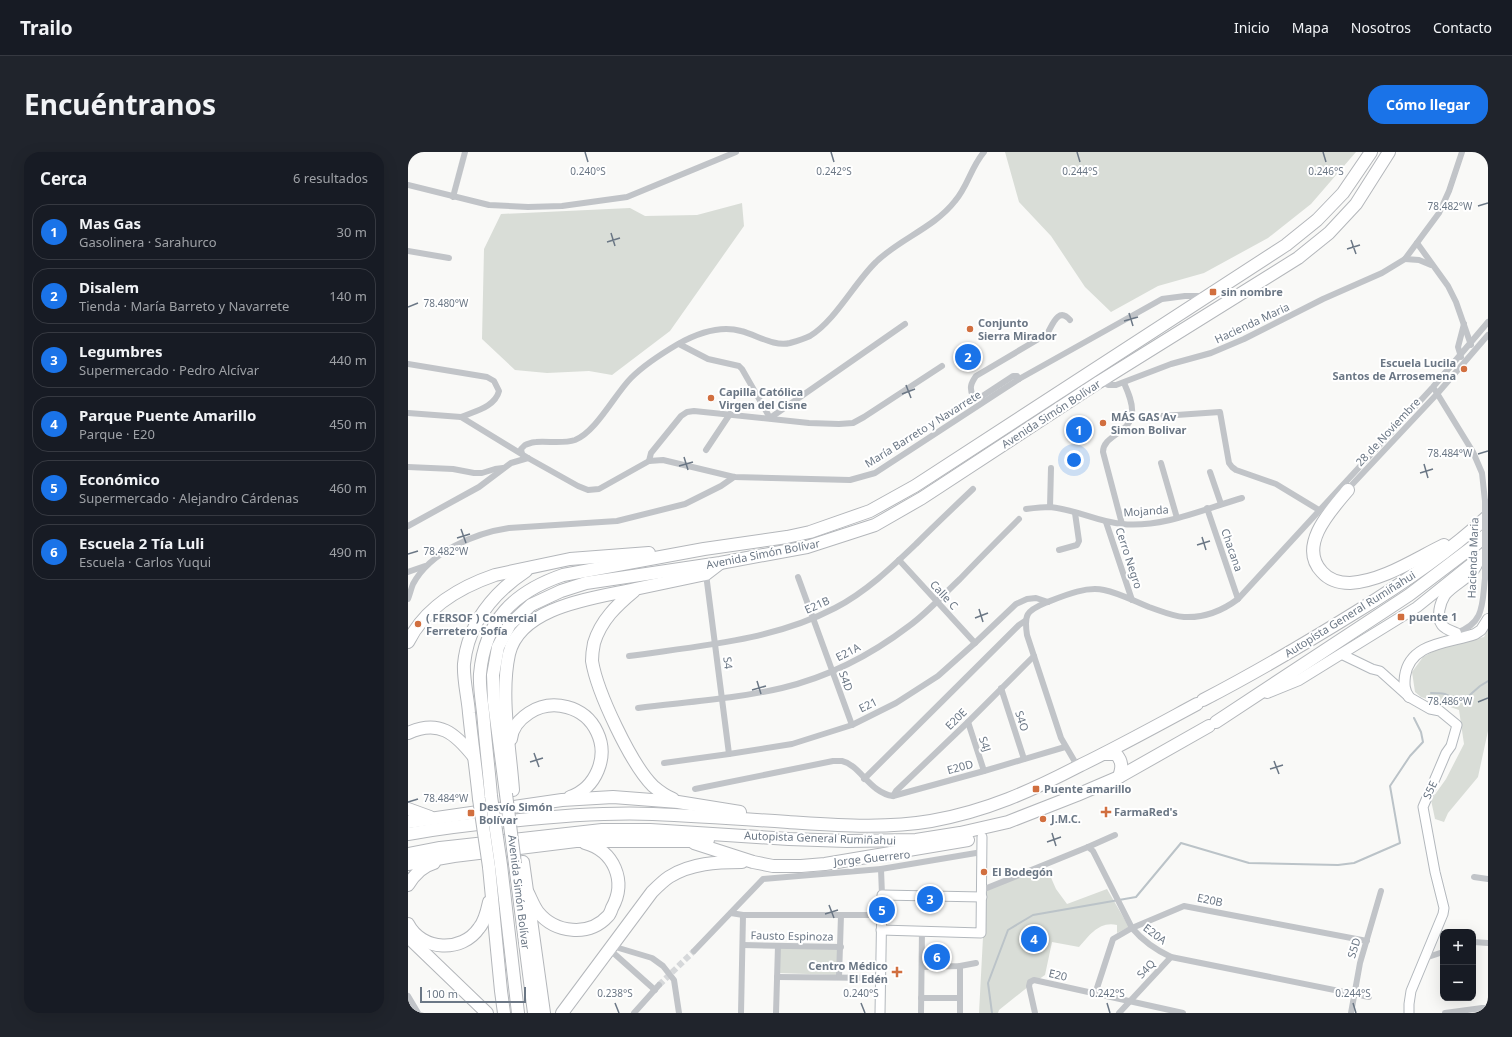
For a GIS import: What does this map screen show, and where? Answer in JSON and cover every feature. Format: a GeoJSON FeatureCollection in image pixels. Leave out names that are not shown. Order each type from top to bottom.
{"type":"FeatureCollection","features":[{"type":"Feature","properties":{"kind":"highway","name":"Avenida Simón Bolívar"},"geometry":{"type":"LineString","coordinates":[[518,1013],[495,866],[491,796],[480,675],[484,648],[495,624],[508,606],[543,582],[563,576],[704,549],[787,537],[810,532],[870,511],[915,486],[1286,245],[1317,220],[1343,193],[1371,152]]}},
{"type":"Feature","properties":{"kind":"highway","name":"Avenida Simón Bolívar"},"geometry":{"type":"LineString","coordinates":[[510,794],[494,702],[493,675],[498,648],[510,624],[531,605],[560,591],[586,583],[807,547],[875,525],[922,498],[1101,381],[1303,254],[1329,233],[1356,204],[1390,152]]}},
{"type":"Feature","properties":{"kind":"highway"},"geometry":{"type":"LineString","coordinates":[[1348,490],[1333,507],[1321,526],[1316,536],[1313,548],[1314,558],[1320,571],[1333,580],[1343,583],[1351,583],[1372,578],[1389,572],[1470,532]]}},
{"type":"Feature","properties":{"kind":"highway","name":"Autopista General Rumiñahui"},"geometry":{"type":"LineString","coordinates":[[408,834],[440,828],[558,816],[650,814],[859,826],[895,825],[932,821],[967,813],[1036,789],[1104,754],[1302,645],[1402,584],[1470,532],[1488,516]]}},
{"type":"Feature","properties":{"kind":"highway","name":"Autopista General Rumiñahui"},"geometry":{"type":"LineString","coordinates":[[408,854],[440,848],[602,830],[650,830],[750,837],[847,841],[916,840],[997,826],[1049,807],[1119,777],[1212,724],[1409,594],[1475,545],[1488,533]]}},
{"type":"Feature","properties":{"kind":"highway"},"geometry":{"type":"LineString","coordinates":[[408,642],[432,609],[459,590],[495,575],[570,559],[704,549]]}},
{"type":"Feature","properties":{"kind":"highway"},"geometry":{"type":"LineString","coordinates":[[576,841],[595,846],[611,859],[619,878],[618,898],[608,916],[592,928],[572,931],[552,925],[537,912],[528,893],[519,863],[510,794],[510,750],[505,694],[505,678],[509,653],[515,638],[523,628],[541,616],[563,606],[596,597],[706,574],[720,562]]}},
{"type":"Feature","properties":{"kind":"highway"},"geometry":{"type":"LineString","coordinates":[[408,924],[420,938],[433,944],[449,946],[458,944],[473,935],[479,928],[487,913],[495,866],[479,798],[464,666],[468,639],[482,613],[495,596],[512,580],[534,566]]}},
{"type":"Feature","properties":{"kind":"highway"},"geometry":{"type":"LineString","coordinates":[[636,589],[608,615],[599,629],[594,644],[592,659],[604,700],[633,757],[652,785],[665,796],[678,802]]}},
{"type":"Feature","properties":{"kind":"highway"},"geometry":{"type":"LineString","coordinates":[[1302,645],[1311,660]]}},
{"type":"Feature","properties":{"kind":"highway"},"geometry":{"type":"LineString","coordinates":[[510,750],[512,732],[522,718],[537,708],[554,705],[572,708],[586,717],[599,737],[602,749],[600,766],[592,782],[579,794],[562,800]]}},
{"type":"Feature","properties":{"kind":"highway"},"geometry":{"type":"LineString","coordinates":[[408,733],[424,728],[432,728],[448,732],[461,740],[474,757]]}},
{"type":"Feature","properties":{"kind":"highway"},"geometry":{"type":"LineString","coordinates":[[1104,754],[1116,754],[1120,758],[1122,768],[1119,777]]}},
{"type":"Feature","properties":{"kind":"highway"},"geometry":{"type":"LineString","coordinates":[[408,822],[562,800],[613,797],[678,802],[741,812],[753,819]]}},
{"type":"Feature","properties":{"kind":"highway"},"geometry":{"type":"LineString","coordinates":[[408,809],[433,818]]}},
{"type":"Feature","properties":{"kind":"highway"},"geometry":{"type":"LineString","coordinates":[[689,841],[753,862],[773,866],[826,864],[982,837],[991,832],[997,826]]}},
{"type":"Feature","properties":{"kind":"highway"},"geometry":{"type":"LineString","coordinates":[[408,864],[454,856],[576,841],[689,841],[750,837]]}},
{"type":"Feature","properties":{"kind":"highway"},"geometry":{"type":"LineString","coordinates":[[408,885],[414,875],[429,864],[454,856]]}},
{"type":"Feature","properties":{"kind":"highway"},"geometry":{"type":"LineString","coordinates":[[562,1013],[652,892],[669,878],[688,868],[706,864],[723,862],[753,862]]}},
{"type":"Feature","properties":{"kind":"highway","name":"Avenida Simón Bolívar"},"geometry":{"type":"LineString","coordinates":[[519,863],[534,1013]]}},
{"type":"Feature","properties":{"kind":"highway"},"geometry":{"type":"LineString","coordinates":[[491,893],[504,1013]]}},
{"type":"Feature","properties":{"kind":"highway"},"geometry":{"type":"LineString","coordinates":[[528,893],[544,1013]]}},
{"type":"Feature","properties":{"kind":"highway"},"geometry":{"type":"LineString","coordinates":[[408,937],[486,1013]]}},
{"type":"Feature","properties":{"kind":"main road"},"geometry":{"type":"LineString","coordinates":[[1249,700],[1299,680],[1416,607],[1488,550]]}},
{"type":"Feature","properties":{"kind":"main road"},"geometry":{"type":"LineString","coordinates":[[1456,632],[1448,630],[1443,626],[1439,618],[1440,605],[1446,595],[1474,571],[1478,565],[1479,558]]}},
{"type":"Feature","properties":{"kind":"main road"},"geometry":{"type":"LineString","coordinates":[[1409,697],[1405,691],[1406,671],[1414,656],[1430,646],[1475,634],[1481,630],[1488,619]]}},
{"type":"Feature","properties":{"kind":"main road"},"geometry":{"type":"LineString","coordinates":[[1399,688],[1398,681],[1401,666],[1410,650],[1431,640],[1456,632]]}},
{"type":"Feature","properties":{"kind":"street"},"geometry":{"type":"LineString","coordinates":[[453,197],[465,152]]}},
{"type":"Feature","properties":{"kind":"street"},"geometry":{"type":"LineString","coordinates":[[410,187],[489,205],[528,208],[562,206],[620,199],[633,195],[736,152]]}},
{"type":"Feature","properties":{"kind":"street"},"geometry":{"type":"LineString","coordinates":[[522,454],[521,449],[524,445],[536,442],[563,442],[575,440],[586,434],[630,378],[654,359],[699,334],[730,329],[741,330],[773,342],[783,344],[811,336],[827,321],[877,261],[933,222],[956,201],[964,190],[975,165],[984,152]]}},
{"type":"Feature","properties":{"kind":"street","name":"Hacienda Maria"},"geometry":{"type":"LineString","coordinates":[[1101,381],[1108,385],[1124,383],[1171,364],[1211,353],[1244,339],[1323,299],[1382,273],[1405,258],[1439,213],[1449,191],[1462,152]]}},
{"type":"Feature","properties":{"kind":"street"},"geometry":{"type":"LineString","coordinates":[[1417,243],[1448,286],[1456,302],[1473,352]]}},
{"type":"Feature","properties":{"kind":"street"},"geometry":{"type":"LineString","coordinates":[[408,251],[449,258]]}},
{"type":"Feature","properties":{"kind":"street"},"geometry":{"type":"LineString","coordinates":[[1405,258],[1419,260],[1433,266]]}},
{"type":"Feature","properties":{"kind":"street","name":"María Barreto y Navarrete"},"geometry":{"type":"LineString","coordinates":[[649,461],[663,460],[734,477],[850,480],[875,473],[1019,379],[1162,299],[1185,296],[1207,296]]}},
{"type":"Feature","properties":{"kind":"street"},"geometry":{"type":"LineString","coordinates":[[1019,379],[1017,376],[1013,376],[981,397],[973,396],[971,392],[970,386],[976,376],[1046,334],[1051,323],[1058,317],[1062,315],[1070,320]]}},
{"type":"Feature","properties":{"kind":"street"},"geometry":{"type":"LineString","coordinates":[[864,779],[1019,625],[1025,621],[1027,616],[1035,608],[1079,591],[1097,589],[1113,592],[1168,614],[1192,617],[1213,613],[1238,599],[1434,387],[1488,322]]}},
{"type":"Feature","properties":{"kind":"street"},"geometry":{"type":"LineString","coordinates":[[770,418],[905,324]]}},
{"type":"Feature","properties":{"kind":"street"},"geometry":{"type":"LineString","coordinates":[[1464,324],[1458,347],[1460,355],[1464,361]]}},
{"type":"Feature","properties":{"kind":"street","name":"28 de Noviembre"},"geometry":{"type":"LineString","coordinates":[[1329,501],[1348,490],[1437,394],[1488,334]]}},
{"type":"Feature","properties":{"kind":"street"},"geometry":{"type":"LineString","coordinates":[[679,344],[708,359],[739,366],[770,418]]}},
{"type":"Feature","properties":{"kind":"street"},"geometry":{"type":"LineString","coordinates":[[408,364],[487,377],[494,381],[499,391],[494,401],[488,406],[461,417],[408,413]]}},
{"type":"Feature","properties":{"kind":"street"},"geometry":{"type":"LineString","coordinates":[[461,417],[528,458],[578,486],[588,490],[599,489],[649,461],[651,453],[681,416],[687,412],[694,411],[730,414],[809,423],[853,423],[942,366]]}},
{"type":"Feature","properties":{"kind":"street"},"geometry":{"type":"LineString","coordinates":[[1122,524],[1103,447],[1125,429],[1131,421],[1131,405],[1124,383]]}},
{"type":"Feature","properties":{"kind":"street","name":"Hacienda Maria"},"geometry":{"type":"LineString","coordinates":[[1434,387],[1473,452],[1482,473],[1485,501],[1485,578],[1480,614],[1471,626],[1456,632]]}},
{"type":"Feature","properties":{"kind":"street"},"geometry":{"type":"LineString","coordinates":[[1162,416],[1220,412],[1229,463],[1232,467],[1236,470],[1276,484],[1320,510]]}},
{"type":"Feature","properties":{"kind":"street"},"geometry":{"type":"LineString","coordinates":[[706,450],[730,414]]}},
{"type":"Feature","properties":{"kind":"street"},"geometry":{"type":"LineString","coordinates":[[408,525],[479,487],[511,463],[528,458]]}},
{"type":"Feature","properties":{"kind":"street"},"geometry":{"type":"LineString","coordinates":[[1161,463],[1177,518]]}},
{"type":"Feature","properties":{"kind":"street"},"geometry":{"type":"LineString","coordinates":[[408,467],[453,469],[474,473],[482,473],[503,468]]}},
{"type":"Feature","properties":{"kind":"street"},"geometry":{"type":"LineString","coordinates":[[1050,507],[1051,468]]}},
{"type":"Feature","properties":{"kind":"street"},"geometry":{"type":"LineString","coordinates":[[1210,472],[1221,504]]}},
{"type":"Feature","properties":{"kind":"street"},"geometry":{"type":"LineString","coordinates":[[408,599],[413,584],[434,559],[461,542],[492,530],[617,521],[685,504],[721,486],[734,477]]}},
{"type":"Feature","properties":{"kind":"street","name":"E21B"},"geometry":{"type":"LineString","coordinates":[[629,656],[716,644],[767,634],[813,619],[836,608],[868,586],[899,560],[973,489]]}},
{"type":"Feature","properties":{"kind":"street","name":"Mojanda"},"geometry":{"type":"LineString","coordinates":[[1026,509],[1050,507],[1106,522],[1122,524],[1147,524],[1177,518],[1242,498]]}},
{"type":"Feature","properties":{"kind":"street","name":"Chacana"},"geometry":{"type":"LineString","coordinates":[[1207,508],[1238,599]]}},
{"type":"Feature","properties":{"kind":"street"},"geometry":{"type":"LineString","coordinates":[[1059,550],[1077,545],[1079,541],[1075,513]]}},
{"type":"Feature","properties":{"kind":"street","name":"E21A"},"geometry":{"type":"LineString","coordinates":[[638,708],[749,695],[783,688],[832,671],[852,662],[883,645],[910,626],[1019,519]]}},
{"type":"Feature","properties":{"kind":"street","name":"Cerro Negro"},"geometry":{"type":"LineString","coordinates":[[1106,522],[1132,600]]}},
{"type":"Feature","properties":{"kind":"street","name":"Calle C"},"geometry":{"type":"LineString","coordinates":[[899,560],[975,643]]}},
{"type":"Feature","properties":{"kind":"street"},"geometry":{"type":"LineString","coordinates":[[408,572],[428,566]]}},
{"type":"Feature","properties":{"kind":"street","name":"S4"},"geometry":{"type":"LineString","coordinates":[[706,574],[729,754]]}},
{"type":"Feature","properties":{"kind":"street","name":"S4D"},"geometry":{"type":"LineString","coordinates":[[798,577],[852,725]]}},
{"type":"Feature","properties":{"kind":"street","name":"E21"},"geometry":{"type":"LineString","coordinates":[[664,763],[792,744],[852,725],[896,703],[938,676],[1016,604],[1027,598],[1036,598],[1048,602]]}},
{"type":"Feature","properties":{"kind":"street"},"geometry":{"type":"LineString","coordinates":[[1025,621],[1027,635],[1061,738],[1078,767]]}},
{"type":"Feature","properties":{"kind":"street","name":"S5E"},"geometry":{"type":"LineString","coordinates":[[1341,654],[1372,669],[1380,671],[1409,697],[1430,710],[1440,711],[1457,725],[1451,746],[1446,753],[1423,807],[1435,872],[1444,908],[1443,914],[1411,991],[1409,1004],[1410,1013]]}},
{"type":"Feature","properties":{"kind":"street","name":"E20E"},"geometry":{"type":"LineString","coordinates":[[893,796],[896,791],[1034,656]]}},
{"type":"Feature","properties":{"kind":"street","name":"S4O"},"geometry":{"type":"LineString","coordinates":[[1001,688],[1024,759]]}},
{"type":"Feature","properties":{"kind":"street","name":"S4J"},"geometry":{"type":"LineString","coordinates":[[968,722],[984,771]]}},
{"type":"Feature","properties":{"kind":"street","name":"E20D"},"geometry":{"type":"LineString","coordinates":[[893,796],[1065,747]]}},
{"type":"Feature","properties":{"kind":"street"},"geometry":{"type":"LineString","coordinates":[[695,789],[833,761],[843,761],[852,766],[864,779],[881,793],[893,796]]}},
{"type":"Feature","properties":{"kind":"street"},"geometry":{"type":"LineString","coordinates":[[882,895],[982,894],[1114,835]]}},
{"type":"Feature","properties":{"kind":"street"},"geometry":{"type":"LineString","coordinates":[[882,930],[922,930],[981,933],[982,837]]}},
{"type":"Feature","properties":{"kind":"street","name":"E20A"},"geometry":{"type":"LineString","coordinates":[[1088,847],[1092,851],[1131,927],[1138,935],[1159,951],[1171,957],[1370,997]]}},
{"type":"Feature","properties":{"kind":"street","name":"Jorge Guerrero"},"geometry":{"type":"LineString","coordinates":[[731,913],[763,879],[881,869],[982,852]]}},
{"type":"Feature","properties":{"kind":"street"},"geometry":{"type":"LineString","coordinates":[[880,1013],[882,930],[881,869]]}},
{"type":"Feature","properties":{"kind":"street"},"geometry":{"type":"LineString","coordinates":[[1474,877],[1488,879]]}},
{"type":"Feature","properties":{"kind":"street","name":"S5D"},"geometry":{"type":"LineString","coordinates":[[1351,1013],[1360,963],[1381,891]]}},
{"type":"Feature","properties":{"kind":"street","name":"E20B"},"geometry":{"type":"LineString","coordinates":[[1095,994],[1113,939],[1131,927],[1184,906],[1367,942]]}},
{"type":"Feature","properties":{"kind":"street"},"geometry":{"type":"LineString","coordinates":[[694,951],[731,913],[743,915],[882,915]]}},
{"type":"Feature","properties":{"kind":"street"},"geometry":{"type":"LineString","coordinates":[[741,1013],[743,915]]}},
{"type":"Feature","properties":{"kind":"street"},"geometry":{"type":"LineString","coordinates":[[839,977],[841,915]]}},
{"type":"Feature","properties":{"kind":"street"},"geometry":{"type":"LineString","coordinates":[[921,1013],[922,930]]}},
{"type":"Feature","properties":{"kind":"street"},"geometry":{"type":"LineString","coordinates":[[1476,942],[1488,943]]}},
{"type":"Feature","properties":{"kind":"street","name":"Fausto Espinoza"},"geometry":{"type":"LineString","coordinates":[[743,945],[840,947]]}},
{"type":"Feature","properties":{"kind":"street"},"geometry":{"type":"LineString","coordinates":[[776,1013],[778,946]]}},
{"type":"Feature","properties":{"kind":"street"},"geometry":{"type":"LineString","coordinates":[[611,947],[654,990]]}},
{"type":"Feature","properties":{"kind":"street"},"geometry":{"type":"LineString","coordinates":[[611,947],[652,958],[663,966],[674,980],[679,1013]]}},
{"type":"Feature","properties":{"kind":"street"},"geometry":{"type":"LineString","coordinates":[[1425,958],[1440,953]]}},
{"type":"Feature","properties":{"kind":"street","name":"S4Q"},"geometry":{"type":"LineString","coordinates":[[1120,1013],[1129,1001],[1171,957]]}},
{"type":"Feature","properties":{"kind":"street"},"geometry":{"type":"LineString","coordinates":[[922,967],[960,966],[976,963]]}},
{"type":"Feature","properties":{"kind":"street"},"geometry":{"type":"LineString","coordinates":[[960,966],[960,1013]]}},
{"type":"Feature","properties":{"kind":"street"},"geometry":{"type":"LineString","coordinates":[[777,977],[881,978]]}},
{"type":"Feature","properties":{"kind":"street","name":"E20"},"geometry":{"type":"LineString","coordinates":[[1035,1013],[1028,986],[1030,982],[1034,980],[1184,1013]]}},
{"type":"Feature","properties":{"kind":"street"},"geometry":{"type":"LineString","coordinates":[[634,1013],[659,985]]}},
{"type":"Feature","properties":{"kind":"street"},"geometry":{"type":"LineString","coordinates":[[408,997],[418,1013]]}},
{"type":"Feature","properties":{"kind":"street"},"geometry":{"type":"LineString","coordinates":[[922,998],[960,998]]}},
{"type":"Feature","properties":{"kind":"street"},"geometry":{"type":"LineString","coordinates":[[1445,1013],[1488,1008]]}},
{"type":"Feature","properties":{"kind":"shaded area"},"geometry":{"type":"Polygon","coordinates":[[[1005,152],[1356,152],[1311,204],[1268,238],[1204,273],[1158,286],[1111,312],[1085,287],[1051,236],[1019,202],[1005,152]]]}},
{"type":"Feature","properties":{"kind":"shaded area"},"geometry":{"type":"Polygon","coordinates":[[[742,203],[744,226],[670,331],[612,375],[589,371],[547,373],[515,370],[482,339],[484,249],[501,214],[630,208],[645,216],[697,215],[742,203]]]}},
{"type":"Feature","properties":{"kind":"shaded area"},"geometry":{"type":"Polygon","coordinates":[[[1488,629],[1488,731],[1478,777],[1448,813],[1444,822],[1435,819],[1431,800],[1446,779],[1464,744],[1459,710],[1421,697],[1415,692],[1412,672],[1423,657],[1443,646],[1484,637],[1488,629]]]}},
{"type":"Feature","properties":{"kind":"shaded area"},"geometry":{"type":"Polygon","coordinates":[[[1045,864],[1056,889],[1067,904],[1107,889],[1129,927],[1117,933],[1117,925],[1111,924],[1100,927],[1095,930],[1079,947],[1052,942],[1045,975],[999,1010],[998,1013],[979,1013],[983,937],[982,890],[1045,864]]]}},
{"type":"Feature","properties":{"kind":"shaded area"},"geometry":{"type":"Polygon","coordinates":[[[838,947],[837,975],[778,973],[779,948],[838,947]]]}},
{"type":"Feature","properties":{"kind":"shaded area"},"geometry":{"type":"Polygon","coordinates":[[[929,950],[945,950],[945,964],[929,964],[929,950]]]}},
{"type":"Feature","properties":{"kind":"waterway"},"geometry":{"type":"LineString","coordinates":[[1431,693],[1445,694],[1456,700],[1463,701],[1488,681]]}},
{"type":"Feature","properties":{"kind":"waterway"},"geometry":{"type":"LineString","coordinates":[[992,1013],[988,983],[1008,930],[1033,915],[1136,897],[1181,843],[1249,863],[1338,865],[1354,863],[1400,843],[1390,786],[1410,756],[1423,742],[1421,732],[1414,718]]}},
{"type":"Feature","properties":{"kind":"tunnel"},"geometry":{"type":"LineString","coordinates":[[659,985],[694,951]]}},
{"type":"Feature","properties":{"kind":"place","name":"sin nombre"},"geometry":{"type":"Point","coordinates":[1213,292]}},
{"type":"Feature","properties":{"kind":"place","name":"Conjunto Sierra Mirador"},"geometry":{"type":"Point","coordinates":[970,329]}},
{"type":"Feature","properties":{"kind":"place","name":"Disalem"},"geometry":{"type":"Point","coordinates":[968,357]}},
{"type":"Feature","properties":{"kind":"place","name":"Escuela Lucila Santos de Arrosemena"},"geometry":{"type":"Point","coordinates":[1464,369]}},
{"type":"Feature","properties":{"kind":"place","name":"Capilla Católica Virgen del Cisne"},"geometry":{"type":"Point","coordinates":[711,398]}},
{"type":"Feature","properties":{"kind":"place","name":"MÁS GAS Av Simon Bolivar"},"geometry":{"type":"Point","coordinates":[1103,423]}},
{"type":"Feature","properties":{"kind":"place","name":"Mas Gas"},"geometry":{"type":"Point","coordinates":[1079,430]}},
{"type":"Feature","properties":{"kind":"place","name":"puente 1"},"geometry":{"type":"Point","coordinates":[1401,617]}},
{"type":"Feature","properties":{"kind":"place","name":"( FERSOF ) Comercial Ferretero Sofía"},"geometry":{"type":"Point","coordinates":[418,624]}},
{"type":"Feature","properties":{"kind":"place","name":"Puente amarillo"},"geometry":{"type":"Point","coordinates":[1036,789]}},
{"type":"Feature","properties":{"kind":"place","name":"FarmaRed's"},"geometry":{"type":"Point","coordinates":[1106,812]}},
{"type":"Feature","properties":{"kind":"place","name":"Desvío Simón Bolívar"},"geometry":{"type":"Point","coordinates":[471,813]}},
{"type":"Feature","properties":{"kind":"place","name":"J.M.C."},"geometry":{"type":"Point","coordinates":[1043,819]}},
{"type":"Feature","properties":{"kind":"place","name":"El Bodegón"},"geometry":{"type":"Point","coordinates":[984,872]}},
{"type":"Feature","properties":{"kind":"place","name":"Legumbres"},"geometry":{"type":"Point","coordinates":[930,899]}},
{"type":"Feature","properties":{"kind":"place","name":"Económico"},"geometry":{"type":"Point","coordinates":[882,910]}},
{"type":"Feature","properties":{"kind":"place","name":"Parque Puente Amarillo"},"geometry":{"type":"Point","coordinates":[1034,939]}},
{"type":"Feature","properties":{"kind":"place","name":"Escuela 2 Tía Luli"},"geometry":{"type":"Point","coordinates":[937,957]}},
{"type":"Feature","properties":{"kind":"place","name":"Centro Médico El Edén"},"geometry":{"type":"Point","coordinates":[897,972]}}]}
